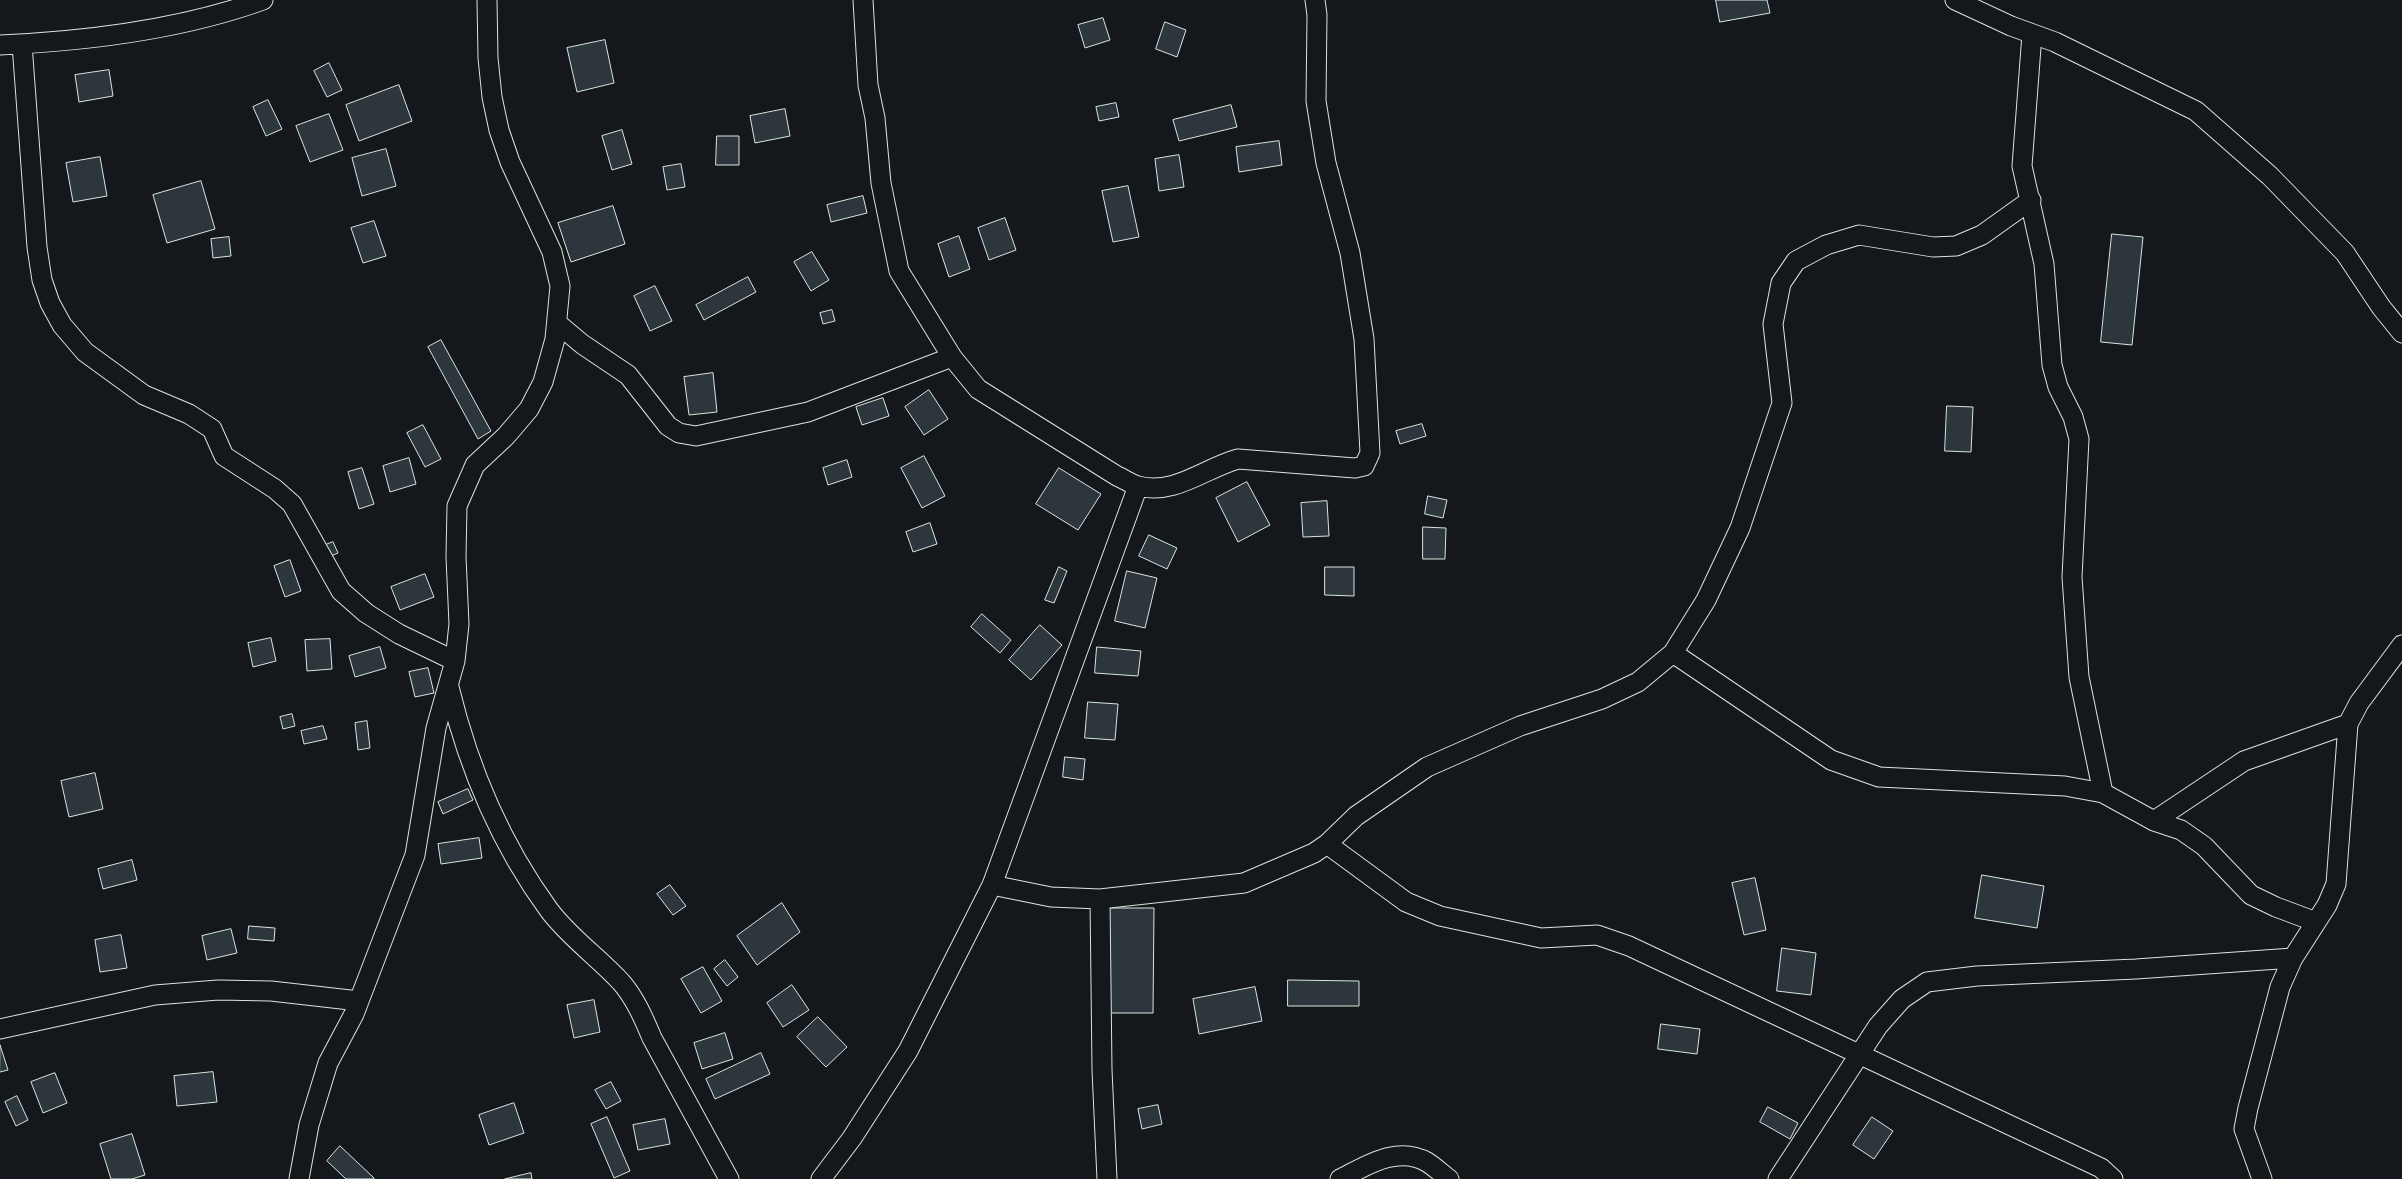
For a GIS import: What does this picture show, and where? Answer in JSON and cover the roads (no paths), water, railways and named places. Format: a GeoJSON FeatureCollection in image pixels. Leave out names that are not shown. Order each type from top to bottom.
{"type":"FeatureCollection","features":[{"type":"Feature","properties":{"kind":"street"},"geometry":{"type":"LineString","coordinates":[[0,45],[100,36],[180,24],[228,13],[263,0]]}},
{"type":"Feature","properties":{"kind":"street"},"geometry":{"type":"LineString","coordinates":[[299,1179],[309,1125],[328,1063],[359,1001],[415,855],[436,728],[456,661],[458,624],[457,506],[476,465],[506,436],[529,409],[543,382],[555,338],[560,286],[552,252],[510,162],[499,130],[490,77],[487,0]]}},
{"type":"Feature","properties":{"kind":"street"},"geometry":{"type":"LineString","coordinates":[[863,0],[868,85],[875,118],[881,183],[899,271],[952,358],[978,390],[1117,476],[1138,486],[1152,488],[1176,486],[1220,464],[1238,459],[1355,468],[1364,466],[1367,462],[1370,453],[1364,340],[1350,253],[1326,164],[1316,100],[1317,15],[1315,0]]}},
{"type":"Feature","properties":{"kind":"street"},"geometry":{"type":"LineString","coordinates":[[1955,0],[2032,34],[2055,42],[2196,111],[2270,176],[2344,253],[2381,307],[2402,333]]}},
{"type":"Feature","properties":{"kind":"street"},"geometry":{"type":"LineString","coordinates":[[2032,34],[2022,166],[2044,264],[2052,365],[2058,387],[2073,417],[2078,439],[2072,587],[2079,677],[2103,793]]}},
{"type":"Feature","properties":{"kind":"street"},"geometry":{"type":"LineString","coordinates":[[22,44],[37,247],[42,280],[50,304],[62,325],[85,352],[144,395],[189,414],[212,428],[224,456],[275,489],[292,504],[341,591],[366,613],[399,634],[456,661]]}},
{"type":"Feature","properties":{"kind":"street"},"geometry":{"type":"LineString","coordinates":[[992,885],[1051,896],[1100,899],[1244,883],[1314,853],[1327,844],[1356,816],[1427,767],[1520,726],[1602,698],[1638,682],[1673,653],[1706,600],[1740,528],[1782,403],[1773,324],[1781,283],[1796,261],[1826,245],[1859,235],[1934,247],[1956,246],[1982,235],[2031,200]]}},
{"type":"Feature","properties":{"kind":"street"},"geometry":{"type":"LineString","coordinates":[[557,323],[582,344],[628,375],[668,426],[679,432],[696,436],[808,412],[952,358]]}},
{"type":"Feature","properties":{"kind":"street"},"geometry":{"type":"LineString","coordinates":[[821,1179],[852,1138],[908,1051],[992,885],[1138,486]]}},
{"type":"Feature","properties":{"kind":"street"},"geometry":{"type":"LineString","coordinates":[[2262,1179],[2244,1129],[2280,987],[2293,958],[2316,922],[2336,884],[2348,724],[2359,703],[2402,645]]}},
{"type":"Feature","properties":{"kind":"street"},"geometry":{"type":"LineString","coordinates":[[1673,653],[1832,760],[1879,778],[2065,786],[2103,793],[2154,821],[2180,830],[2204,846],[2226,872],[2251,895],[2276,908],[2316,922]]}},
{"type":"Feature","properties":{"kind":"street"},"geometry":{"type":"LineString","coordinates":[[449,685],[459,730],[480,790],[517,860],[558,920],[623,984],[729,1179]]}},
{"type":"Feature","properties":{"kind":"street"},"geometry":{"type":"LineString","coordinates":[[2154,821],[2244,761],[2348,724]]}},
{"type":"Feature","properties":{"kind":"street"},"geometry":{"type":"LineString","coordinates":[[1327,844],[1406,902],[1440,916],[1541,938],[1597,935],[1629,946],[2102,1168],[2112,1179]]}},
{"type":"Feature","properties":{"kind":"street"},"geometry":{"type":"LineString","coordinates":[[1100,899],[1102,1070],[1107,1179]]}},
{"type":"Feature","properties":{"kind":"street"},"geometry":{"type":"LineString","coordinates":[[1778,1179],[1878,1026],[1902,999],[1927,982],[1995,975],[2136,969],[2293,958]]}},
{"type":"Feature","properties":{"kind":"street"},"geometry":{"type":"LineString","coordinates":[[0,1029],[155,995],[218,990],[271,991],[359,1001]]}},
{"type":"Feature","properties":{"kind":"street"},"geometry":{"type":"LineString","coordinates":[[1340,1179],[1377,1160],[1393,1156],[1409,1157],[1426,1162],[1448,1179]]}}]}
